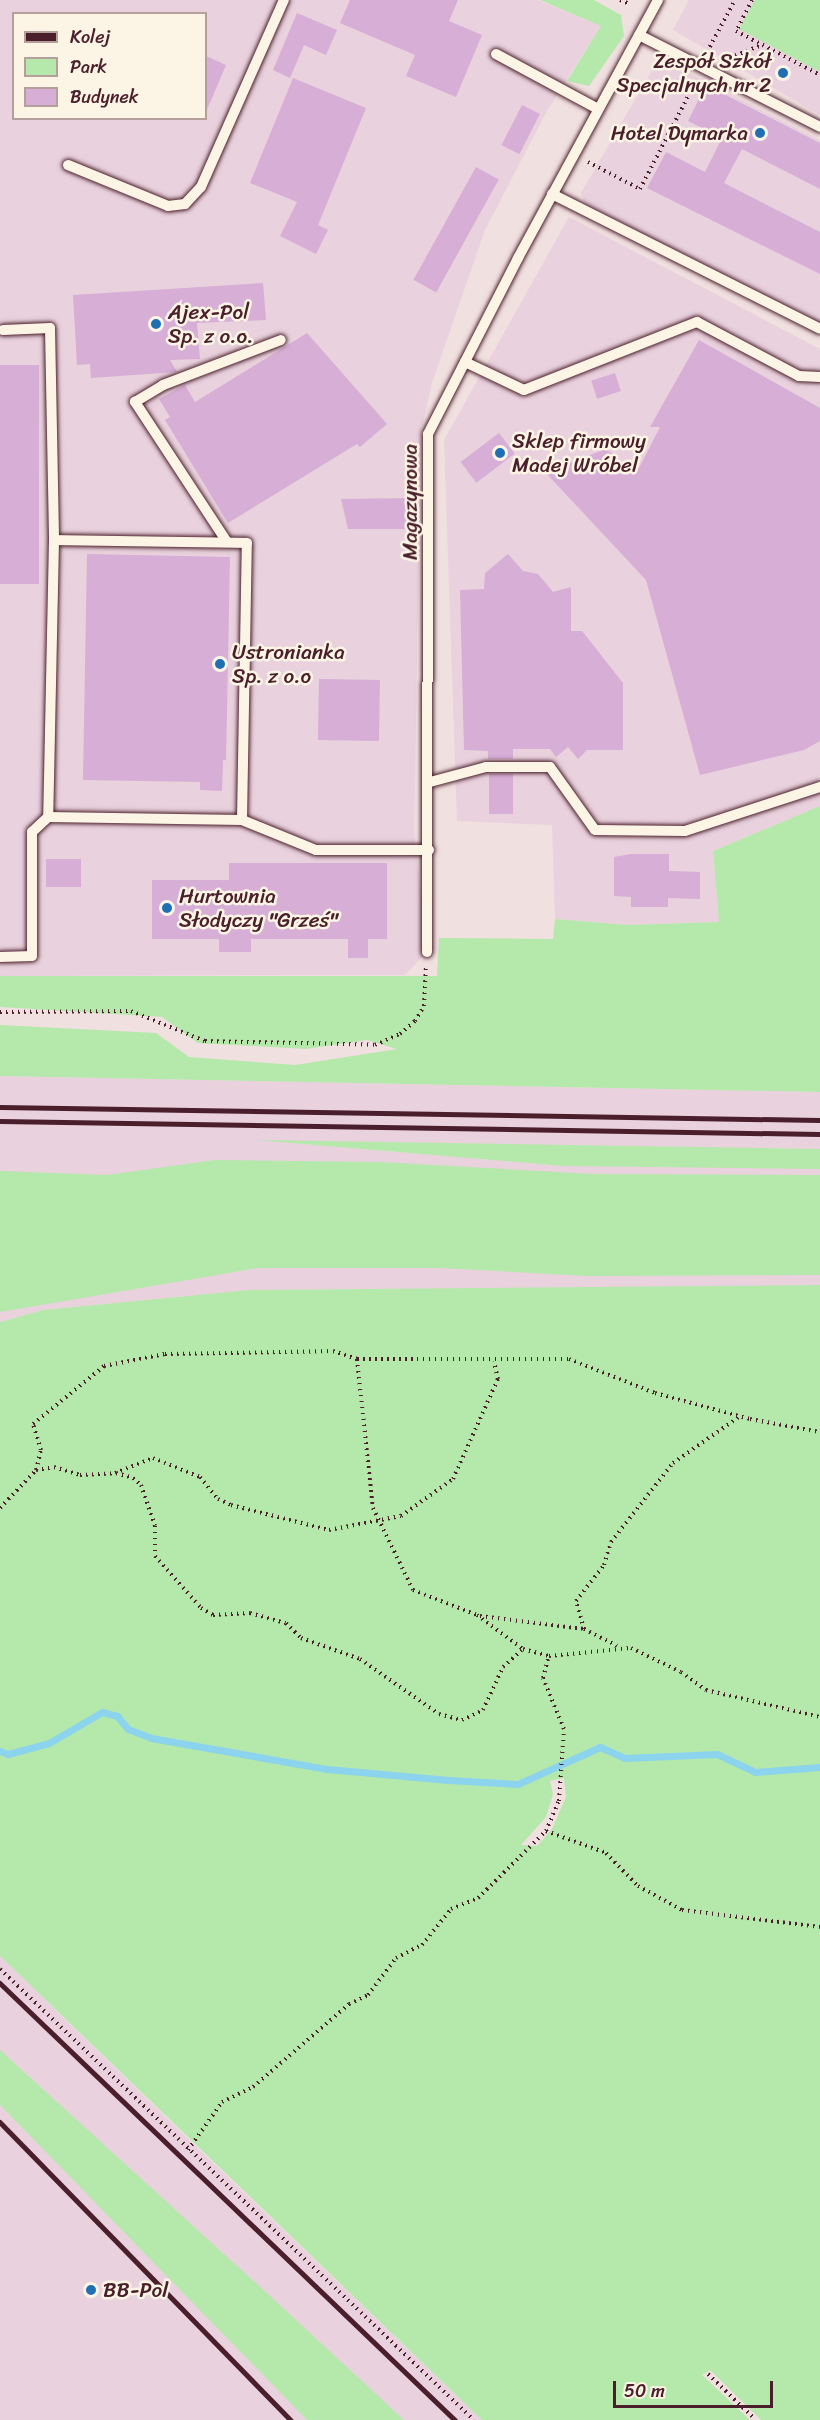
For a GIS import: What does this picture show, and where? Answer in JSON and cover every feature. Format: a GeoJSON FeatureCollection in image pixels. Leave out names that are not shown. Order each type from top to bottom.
{"type":"FeatureCollection","features":[{"type":"Feature","properties":{"kind":"lane"},"geometry":{"type":"LineString","coordinates":[[68,165],[168,206],[185,204],[201,187],[284,0]]}},
{"type":"Feature","properties":{"kind":"lane","name":"Magazynowa"},"geometry":{"type":"LineString","coordinates":[[427,952],[430,782],[428,434],[552,194],[658,0]]}},
{"type":"Feature","properties":{"kind":"lane"},"geometry":{"type":"LineString","coordinates":[[639,35],[820,127]]}},
{"type":"Feature","properties":{"kind":"lane"},"geometry":{"type":"LineString","coordinates":[[496,54],[598,109]]}},
{"type":"Feature","properties":{"kind":"lane"},"geometry":{"type":"LineString","coordinates":[[552,194],[820,329]]}},
{"type":"Feature","properties":{"kind":"lane"},"geometry":{"type":"LineString","coordinates":[[465,362],[524,390],[697,322],[799,376],[820,377]]}},
{"type":"Feature","properties":{"kind":"lane"},"geometry":{"type":"LineString","coordinates":[[3,330],[51,328],[54,540],[48,817]]}},
{"type":"Feature","properties":{"kind":"lane"},"geometry":{"type":"LineString","coordinates":[[227,542],[135,402],[163,385],[281,340]]}},
{"type":"Feature","properties":{"kind":"lane"},"geometry":{"type":"LineString","coordinates":[[54,540],[247,543],[242,820]]}},
{"type":"Feature","properties":{"kind":"lane"},"geometry":{"type":"LineString","coordinates":[[430,782],[486,767],[550,767],[595,830],[686,831],[820,787]]}},
{"type":"Feature","properties":{"kind":"lane"},"geometry":{"type":"LineString","coordinates":[[0,957],[32,956],[32,832],[48,817],[242,820],[316,850],[429,850]]}},
{"type":"Feature","properties":{"kind":"path"},"geometry":{"type":"LineString","coordinates":[[620,0],[627,3]]}},
{"type":"Feature","properties":{"kind":"path"},"geometry":{"type":"LineString","coordinates":[[588,162],[640,189],[703,68],[735,0]]}},
{"type":"Feature","properties":{"kind":"path"},"geometry":{"type":"LineString","coordinates":[[752,0],[736,31],[820,75]]}},
{"type":"Feature","properties":{"kind":"path"},"geometry":{"type":"LineString","coordinates":[[703,68],[762,45]]}},
{"type":"Feature","properties":{"kind":"path"},"geometry":{"type":"LineString","coordinates":[[0,1012],[131,1011],[205,1041],[375,1045],[400,1034],[424,1006],[427,952]]}},
{"type":"Feature","properties":{"kind":"path"},"geometry":{"type":"LineString","coordinates":[[0,1508],[36,1470],[41,1450],[33,1424],[104,1366],[165,1354],[333,1351],[357,1359],[494,1361],[569,1359],[655,1393],[739,1417],[820,1432]]}},
{"type":"Feature","properties":{"kind":"path"},"geometry":{"type":"LineString","coordinates":[[357,1359],[361,1425],[373,1508],[413,1590],[477,1615],[584,1629],[618,1646],[660,1661],[706,1690],[820,1717]]}},
{"type":"Feature","properties":{"kind":"path"},"geometry":{"type":"LineString","coordinates":[[36,1470],[54,1467],[80,1475],[115,1473],[153,1458],[168,1461],[200,1478],[218,1499],[231,1505],[329,1530],[409,1512],[453,1479],[498,1379],[494,1361]]}},
{"type":"Feature","properties":{"kind":"path"},"geometry":{"type":"LineString","coordinates":[[584,1629],[576,1601],[604,1565],[611,1542],[673,1463],[739,1417]]}},
{"type":"Feature","properties":{"kind":"path"},"geometry":{"type":"LineString","coordinates":[[115,1473],[133,1478],[141,1485],[155,1526],[155,1556],[201,1608],[213,1615],[250,1612],[286,1623],[301,1638],[360,1659],[439,1714],[462,1720],[483,1710],[503,1667],[522,1649]]}},
{"type":"Feature","properties":{"kind":"path"},"geometry":{"type":"LineString","coordinates":[[477,1615],[522,1649],[549,1656],[618,1646]]}},
{"type":"Feature","properties":{"kind":"path"},"geometry":{"type":"LineString","coordinates":[[188,2150],[222,2102],[253,2087],[350,2004],[368,1995],[396,1958],[422,1945],[451,1909],[478,1898],[546,1831],[559,1801],[564,1729],[543,1678],[549,1656]]}},
{"type":"Feature","properties":{"kind":"path"},"geometry":{"type":"LineString","coordinates":[[546,1831],[606,1853],[638,1886],[682,1910],[820,1927]]}},
{"type":"Feature","properties":{"kind":"path"},"geometry":{"type":"LineString","coordinates":[[0,1969],[474,2420]]}},
{"type":"Feature","properties":{"kind":"path"},"geometry":{"type":"LineString","coordinates":[[708,2374],[756,2420]]}},
{"type":"Feature","properties":{"kind":"shaded area"},"geometry":{"type":"Polygon","coordinates":[[[0,0],[538,0],[601,26],[547,111],[485,230],[432,383],[421,432],[414,832],[427,952],[405,975],[0,976],[0,0]]]}},
{"type":"Feature","properties":{"kind":"shaded area","name":"Zespół Szkół Specjalnych nr 2"},"geometry":{"type":"Polygon","coordinates":[[[689,0],[820,0],[820,115],[673,30],[689,0]]]}},
{"type":"Feature","properties":{"kind":"shaded area"},"geometry":{"type":"Polygon","coordinates":[[[659,58],[820,140],[820,324],[585,204],[581,193],[659,58]]]}},
{"type":"Feature","properties":{"kind":"shaded area"},"geometry":{"type":"Polygon","coordinates":[[[569,217],[820,349],[820,806],[713,851],[719,922],[629,925],[555,919],[552,825],[457,821],[444,440],[569,217]]]}},
{"type":"Feature","properties":{"kind":"shaded area"},"geometry":{"type":"Polygon","coordinates":[[[0,1076],[820,1092],[820,1149],[269,1141],[563,1166],[820,1166],[820,1286],[249,1290],[43,1310],[0,1322],[0,1076]]]}},
{"type":"Feature","properties":{"kind":"shaded area"},"geometry":{"type":"Polygon","coordinates":[[[0,1956],[482,2420],[404,2420],[0,2050],[0,1956]]]}},
{"type":"Feature","properties":{"kind":"shaded area","name":"BB-Pol"},"geometry":{"type":"Polygon","coordinates":[[[0,2105],[212,2320],[307,2420],[0,2420],[0,2105]]]}},
{"type":"Feature","properties":{"kind":"green space"},"geometry":{"type":"Polygon","coordinates":[[[540,0],[594,0],[621,15],[624,36],[589,86],[567,81],[601,26],[540,0]]]}},
{"type":"Feature","properties":{"kind":"green space"},"geometry":{"type":"Polygon","coordinates":[[[755,0],[820,0],[820,72],[739,29],[755,0]]]}},
{"type":"Feature","properties":{"kind":"green space"},"geometry":{"type":"Polygon","coordinates":[[[820,806],[820,1092],[0,1076],[0,1025],[156,1033],[189,1057],[295,1065],[397,1049],[367,1040],[306,1049],[198,1043],[162,1017],[0,1007],[0,976],[437,976],[439,938],[553,939],[555,919],[629,925],[719,922],[713,851],[820,806]]]}},
{"type":"Feature","properties":{"kind":"green space"},"geometry":{"type":"Polygon","coordinates":[[[256,1140],[820,1149],[820,1169],[563,1166],[256,1140]]]}},
{"type":"Feature","properties":{"kind":"green space"},"geometry":{"type":"Polygon","coordinates":[[[215,1160],[379,1162],[593,1174],[820,1175],[820,1275],[586,1276],[441,1268],[258,1268],[0,1312],[0,1171],[107,1175],[215,1160]]]}},
{"type":"Feature","properties":{"kind":"green space"},"geometry":{"type":"Polygon","coordinates":[[[820,1285],[820,2420],[761,2420],[710,2370],[702,2375],[750,2420],[482,2420],[0,1956],[0,1322],[43,1310],[249,1290],[820,1285]],[[564,1778],[550,1781],[553,1794],[546,1817],[521,1845],[537,1846],[552,1829],[566,1797],[564,1778]]]}},
{"type":"Feature","properties":{"kind":"green space"},"geometry":{"type":"Polygon","coordinates":[[[0,2050],[404,2420],[307,2420],[0,2105],[0,2050]]]}},
{"type":"Feature","properties":{"kind":"building"},"geometry":{"type":"Polygon","coordinates":[[[350,0],[458,0],[449,21],[482,35],[456,97],[406,76],[415,55],[340,23],[350,0]]]}},
{"type":"Feature","properties":{"kind":"building"},"geometry":{"type":"Polygon","coordinates":[[[297,13],[337,30],[326,55],[304,45],[290,78],[273,70],[297,13]]]}},
{"type":"Feature","properties":{"kind":"building"},"geometry":{"type":"Polygon","coordinates":[[[207,56],[226,65],[207,110],[207,56]]]}},
{"type":"Feature","properties":{"kind":"building"},"geometry":{"type":"Polygon","coordinates":[[[293,78],[366,108],[318,225],[328,230],[316,254],[280,236],[297,202],[250,183],[293,78]]]}},
{"type":"Feature","properties":{"kind":"building"},"geometry":{"type":"Polygon","coordinates":[[[706,85],[820,143],[820,189],[742,149],[724,183],[820,232],[820,274],[647,188],[666,152],[705,172],[722,138],[688,121],[706,85]]]}},
{"type":"Feature","properties":{"kind":"building"},"geometry":{"type":"Polygon","coordinates":[[[522,105],[540,114],[519,154],[502,145],[522,105]]]}},
{"type":"Feature","properties":{"kind":"building"},"geometry":{"type":"Polygon","coordinates":[[[476,167],[499,180],[436,292],[413,280],[476,167]]]}},
{"type":"Feature","properties":{"kind":"building"},"geometry":{"type":"Polygon","coordinates":[[[263,283],[266,320],[197,323],[200,359],[170,360],[177,372],[91,378],[90,364],[77,365],[73,295],[263,283]]]}},
{"type":"Feature","properties":{"kind":"building"},"geometry":{"type":"Polygon","coordinates":[[[307,333],[387,424],[360,447],[357,444],[228,523],[165,420],[170,417],[159,399],[185,385],[195,402],[307,333]]]}},
{"type":"Feature","properties":{"kind":"building"},"geometry":{"type":"Polygon","coordinates":[[[699,340],[820,408],[820,741],[804,750],[700,775],[646,580],[546,473],[605,449],[615,455],[624,475],[630,463],[639,468],[660,427],[650,427],[699,340]]]}},
{"type":"Feature","properties":{"kind":"building"},"geometry":{"type":"Polygon","coordinates":[[[0,365],[39,365],[39,584],[0,584],[0,365]]]}},
{"type":"Feature","properties":{"kind":"building"},"geometry":{"type":"Polygon","coordinates":[[[615,373],[621,391],[597,399],[591,381],[615,373]]]}},
{"type":"Feature","properties":{"kind":"building"},"geometry":{"type":"Polygon","coordinates":[[[499,433],[515,454],[476,483],[461,462],[499,433]]]}},
{"type":"Feature","properties":{"kind":"building"},"geometry":{"type":"Polygon","coordinates":[[[408,498],[407,529],[348,529],[341,499],[408,498]]]}},
{"type":"Feature","properties":{"kind":"building"},"geometry":{"type":"Polygon","coordinates":[[[87,554],[230,557],[226,760],[223,760],[222,791],[200,790],[200,782],[83,780],[87,554]]]}},
{"type":"Feature","properties":{"kind":"building"},"geometry":{"type":"Polygon","coordinates":[[[508,554],[523,571],[538,574],[553,592],[571,587],[571,631],[582,631],[623,683],[623,750],[587,750],[578,759],[568,747],[556,757],[550,749],[513,749],[513,759],[488,759],[488,751],[464,750],[460,590],[484,589],[485,573],[508,554]]]}},
{"type":"Feature","properties":{"kind":"building"},"geometry":{"type":"Polygon","coordinates":[[[319,679],[380,680],[379,741],[318,740],[319,679]]]}},
{"type":"Feature","properties":{"kind":"building"},"geometry":{"type":"Polygon","coordinates":[[[489,774],[513,774],[513,814],[489,814],[489,774]]]}},
{"type":"Feature","properties":{"kind":"building"},"geometry":{"type":"Polygon","coordinates":[[[631,854],[669,854],[669,871],[700,872],[700,899],[668,898],[668,907],[631,907],[631,897],[614,896],[614,857],[631,854]]]}},
{"type":"Feature","properties":{"kind":"building"},"geometry":{"type":"Polygon","coordinates":[[[46,859],[81,859],[81,887],[46,887],[46,859]]]}},
{"type":"Feature","properties":{"kind":"building"},"geometry":{"type":"Polygon","coordinates":[[[229,863],[387,863],[387,939],[368,939],[368,958],[348,958],[348,939],[251,939],[251,952],[219,952],[219,939],[152,939],[152,880],[229,880],[229,863]]]}},
{"type":"Feature","properties":{"kind":"waterway"},"geometry":{"type":"LineString","coordinates":[[0,1751],[8,1754],[49,1743],[102,1712],[117,1716],[128,1729],[151,1738],[327,1769],[448,1780],[518,1784],[600,1747],[625,1758],[717,1754],[755,1772],[820,1767]]}},
{"type":"Feature","properties":{"kind":"railway"},"geometry":{"type":"LineString","coordinates":[[0,1107],[820,1120]]}},
{"type":"Feature","properties":{"kind":"railway"},"geometry":{"type":"LineString","coordinates":[[0,1121],[820,1134]]}},
{"type":"Feature","properties":{"kind":"railway"},"geometry":{"type":"LineString","coordinates":[[0,1983],[455,2420]]}},
{"type":"Feature","properties":{"kind":"railway"},"geometry":{"type":"LineString","coordinates":[[0,2122],[291,2420]]}},
{"type":"Feature","properties":{"kind":"place","name":"Zespół Szkół Specjalnych nr 2"},"geometry":{"type":"Point","coordinates":[783,73]}},
{"type":"Feature","properties":{"kind":"place","name":"Hotel Dymarka"},"geometry":{"type":"Point","coordinates":[760,133]}},
{"type":"Feature","properties":{"kind":"place","name":"Ajex-Pol Sp. z o.o."},"geometry":{"type":"Point","coordinates":[156,324]}},
{"type":"Feature","properties":{"kind":"place","name":"Sklep firmowy Madej Wróbel"},"geometry":{"type":"Point","coordinates":[500,453]}},
{"type":"Feature","properties":{"kind":"place","name":"Ustronianka Sp. z o.o"},"geometry":{"type":"Point","coordinates":[220,664]}},
{"type":"Feature","properties":{"kind":"place","name":"Hurtownia Słodyczy \"Grześ\""},"geometry":{"type":"Point","coordinates":[167,908]}},
{"type":"Feature","properties":{"kind":"place","name":"BB-Pol"},"geometry":{"type":"Point","coordinates":[91,2290]}}]}
